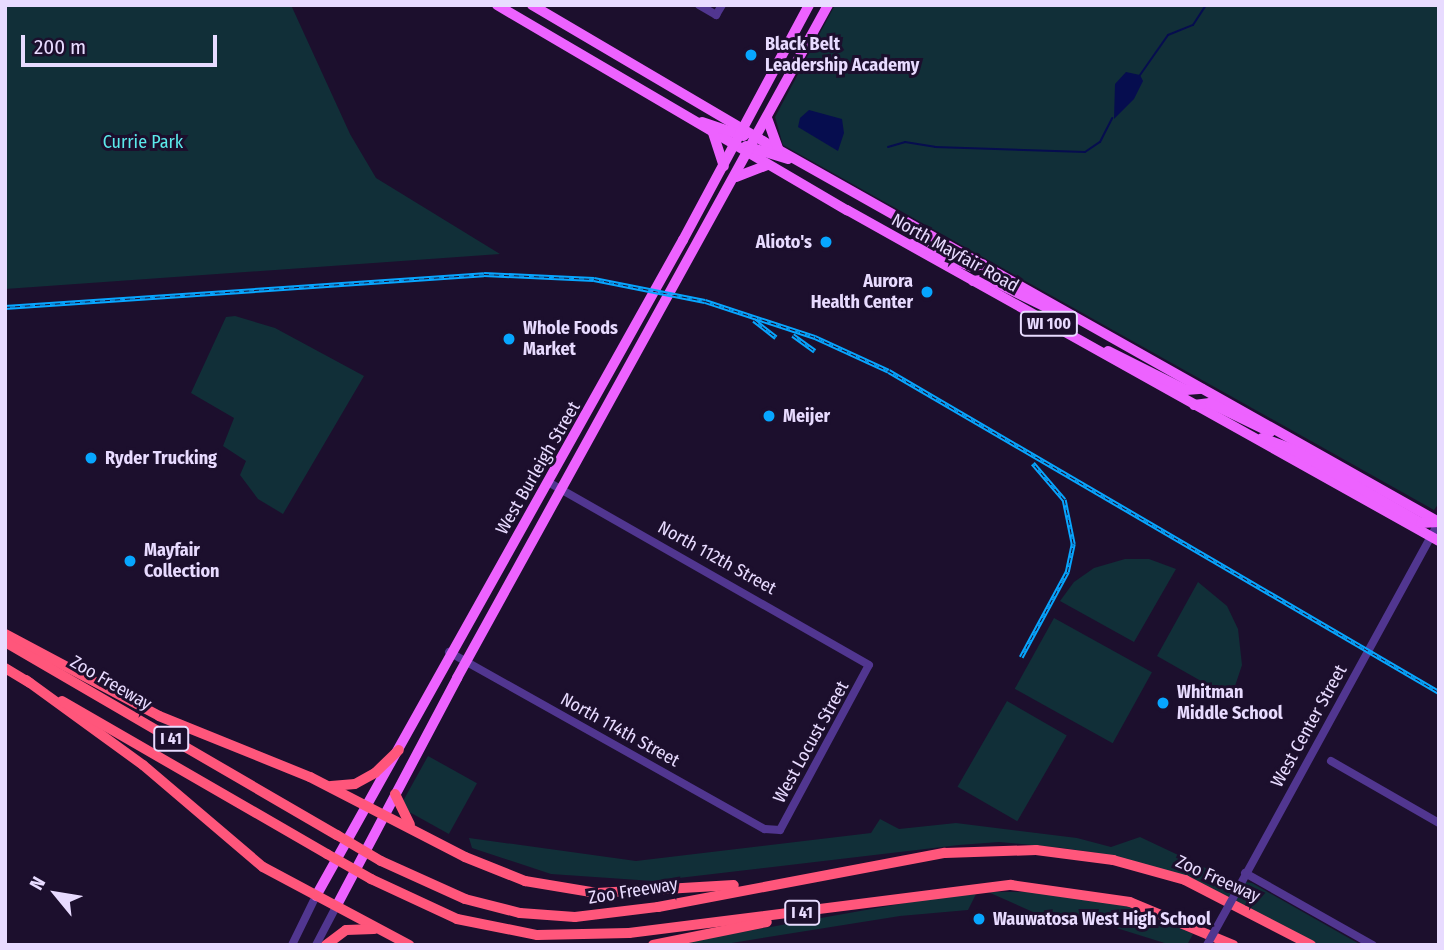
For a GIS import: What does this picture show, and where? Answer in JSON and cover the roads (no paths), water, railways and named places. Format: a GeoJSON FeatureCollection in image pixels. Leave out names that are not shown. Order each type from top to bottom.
{"type":"FeatureCollection","features":[{"type":"Feature","properties":{"kind":"highway"},"geometry":{"type":"LineString","coordinates":[[5,634],[159,716],[331,786],[492,869],[571,891],[639,892],[782,882]]}},
{"type":"Feature","properties":{"kind":"highway","name":"Zoo Freeway"},"geometry":{"type":"LineString","coordinates":[[5,642],[381,861],[465,899],[520,913],[575,917],[658,907],[945,853],[1036,850],[1113,860],[1185,880],[1312,945]]}},
{"type":"Feature","properties":{"kind":"highway","name":"I 41"},"geometry":{"type":"LineString","coordinates":[[5,668],[371,879],[457,919],[537,935],[629,933],[789,915],[960,890],[1025,886],[1152,908],[1233,945]]}},
{"type":"Feature","properties":{"kind":"highway"},"geometry":{"type":"LineString","coordinates":[[26,680],[143,765],[258,863],[409,945]]}},
{"type":"Feature","properties":{"kind":"highway"},"geometry":{"type":"LineString","coordinates":[[331,786],[355,784],[375,773],[399,750]]}},
{"type":"Feature","properties":{"kind":"highway"},"geometry":{"type":"LineString","coordinates":[[395,794],[404,818],[414,830]]}},
{"type":"Feature","properties":{"kind":"highway"},"geometry":{"type":"LineString","coordinates":[[653,945],[752,927],[789,915]]}},
{"type":"Feature","properties":{"kind":"highway"},"geometry":{"type":"LineString","coordinates":[[326,945],[346,930],[380,930]]}},
{"type":"Feature","properties":{"kind":"main road"},"geometry":{"type":"LineString","coordinates":[[497,5],[510,8],[735,146],[800,162]]}},
{"type":"Feature","properties":{"kind":"main road"},"geometry":{"type":"LineString","coordinates":[[532,5],[742,132]]}},
{"type":"Feature","properties":{"kind":"main road","name":"West Burleigh Street"},"geometry":{"type":"LineString","coordinates":[[316,896],[399,750],[449,652],[548,482],[724,166],[809,5]]}},
{"type":"Feature","properties":{"kind":"main road","name":"West Burleigh Street"},"geometry":{"type":"LineString","coordinates":[[337,905],[466,662],[750,151],[828,5]]}},
{"type":"Feature","properties":{"kind":"main road"},"geometry":{"type":"LineString","coordinates":[[768,118],[778,149]]}},
{"type":"Feature","properties":{"kind":"main road"},"geometry":{"type":"LineString","coordinates":[[691,120],[757,137]]}},
{"type":"Feature","properties":{"kind":"main road"},"geometry":{"type":"LineString","coordinates":[[713,133],[724,166]]}},
{"type":"Feature","properties":{"kind":"main road","name":"North Mayfair Road"},"geometry":{"type":"LineString","coordinates":[[757,137],[1439,522]]}},
{"type":"Feature","properties":{"kind":"main road","name":"North Mayfair Road"},"geometry":{"type":"LineString","coordinates":[[750,151],[768,165],[905,243],[1436,538]]}},
{"type":"Feature","properties":{"kind":"main road"},"geometry":{"type":"LineString","coordinates":[[735,178],[768,165]]}},
{"type":"Feature","properties":{"kind":"main road"},"geometry":{"type":"LineString","coordinates":[[905,243],[928,247],[972,267],[983,264]]}},
{"type":"Feature","properties":{"kind":"main road"},"geometry":{"type":"LineString","coordinates":[[973,281],[989,279],[1042,309],[1093,327]]}},
{"type":"Feature","properties":{"kind":"main road"},"geometry":{"type":"LineString","coordinates":[[1079,340],[1134,360],[1186,390],[1202,389]]}},
{"type":"Feature","properties":{"kind":"main road"},"geometry":{"type":"LineString","coordinates":[[1194,405],[1210,403],[1247,424],[1293,440]]}},
{"type":"Feature","properties":{"kind":"main road"},"geometry":{"type":"LineString","coordinates":[[1238,429],[1292,449],[1421,523],[1439,522]]}},
{"type":"Feature","properties":{"kind":"street"},"geometry":{"type":"LineString","coordinates":[[699,5],[716,15],[722,5]]}},
{"type":"Feature","properties":{"kind":"street","name":"North 112th Street"},"geometry":{"type":"LineString","coordinates":[[548,482],[869,665]]}},
{"type":"Feature","properties":{"kind":"street","name":"West Center Street"},"geometry":{"type":"LineString","coordinates":[[1207,945],[1245,873],[1436,538],[1439,522]]}},
{"type":"Feature","properties":{"kind":"street","name":"North 114th Street"},"geometry":{"type":"LineString","coordinates":[[449,652],[777,832]]}},
{"type":"Feature","properties":{"kind":"street","name":"West Locust Street"},"geometry":{"type":"LineString","coordinates":[[777,832],[869,665]]}},
{"type":"Feature","properties":{"kind":"street"},"geometry":{"type":"LineString","coordinates":[[1331,761],[1439,823]]}},
{"type":"Feature","properties":{"kind":"street"},"geometry":{"type":"LineString","coordinates":[[1245,873],[1374,945]]}},
{"type":"Feature","properties":{"kind":"street","name":"West Burleigh Street"},"geometry":{"type":"LineString","coordinates":[[292,945],[316,896]]}},
{"type":"Feature","properties":{"kind":"street","name":"West Burleigh Street"},"geometry":{"type":"LineString","coordinates":[[316,945],[337,905]]}},
{"type":"Feature","properties":{"kind":"waterway"},"geometry":{"type":"LineString","coordinates":[[1140,75],[1168,35],[1193,25],[1206,5]]}},
{"type":"Feature","properties":{"kind":"waterway"},"geometry":{"type":"LineString","coordinates":[[888,147],[905,142],[935,147],[1085,152],[1100,142],[1112,118]]}},
{"type":"Feature","properties":{"kind":"railway"},"geometry":{"type":"LineString","coordinates":[[5,307],[484,274],[594,279],[705,301],[815,337],[889,371],[1439,692]]}},
{"type":"Feature","properties":{"kind":"railway"},"geometry":{"type":"LineString","coordinates":[[754,320],[776,337]]}},
{"type":"Feature","properties":{"kind":"railway"},"geometry":{"type":"LineString","coordinates":[[793,335],[815,351]]}},
{"type":"Feature","properties":{"kind":"railway"},"geometry":{"type":"LineString","coordinates":[[1021,657],[1067,572],[1073,544],[1064,500],[1033,464]]}},
{"type":"Feature","properties":{"kind":"place","name":"Black Belt Leadership Academy"},"geometry":{"type":"Point","coordinates":[751,55]}},
{"type":"Feature","properties":{"kind":"place","name":"Alioto's"},"geometry":{"type":"Point","coordinates":[826,242]}},
{"type":"Feature","properties":{"kind":"place","name":"Aurora Health Center"},"geometry":{"type":"Point","coordinates":[927,292]}},
{"type":"Feature","properties":{"kind":"place","name":"Whole Foods Market"},"geometry":{"type":"Point","coordinates":[509,339]}},
{"type":"Feature","properties":{"kind":"place","name":"Meijer"},"geometry":{"type":"Point","coordinates":[769,416]}},
{"type":"Feature","properties":{"kind":"place","name":"Ryder Trucking"},"geometry":{"type":"Point","coordinates":[91,458]}},
{"type":"Feature","properties":{"kind":"place","name":"Mayfair Collection"},"geometry":{"type":"Point","coordinates":[130,561]}},
{"type":"Feature","properties":{"kind":"place","name":"Whitman Middle School"},"geometry":{"type":"Point","coordinates":[1163,703]}},
{"type":"Feature","properties":{"kind":"place","name":"Wauwatosa West High School"},"geometry":{"type":"Point","coordinates":[979,919]}},
{"type":"Feature","properties":{"kind":"park label","name":"Currie Park"},"geometry":{"type":"Point","coordinates":[143,142]}}]}
